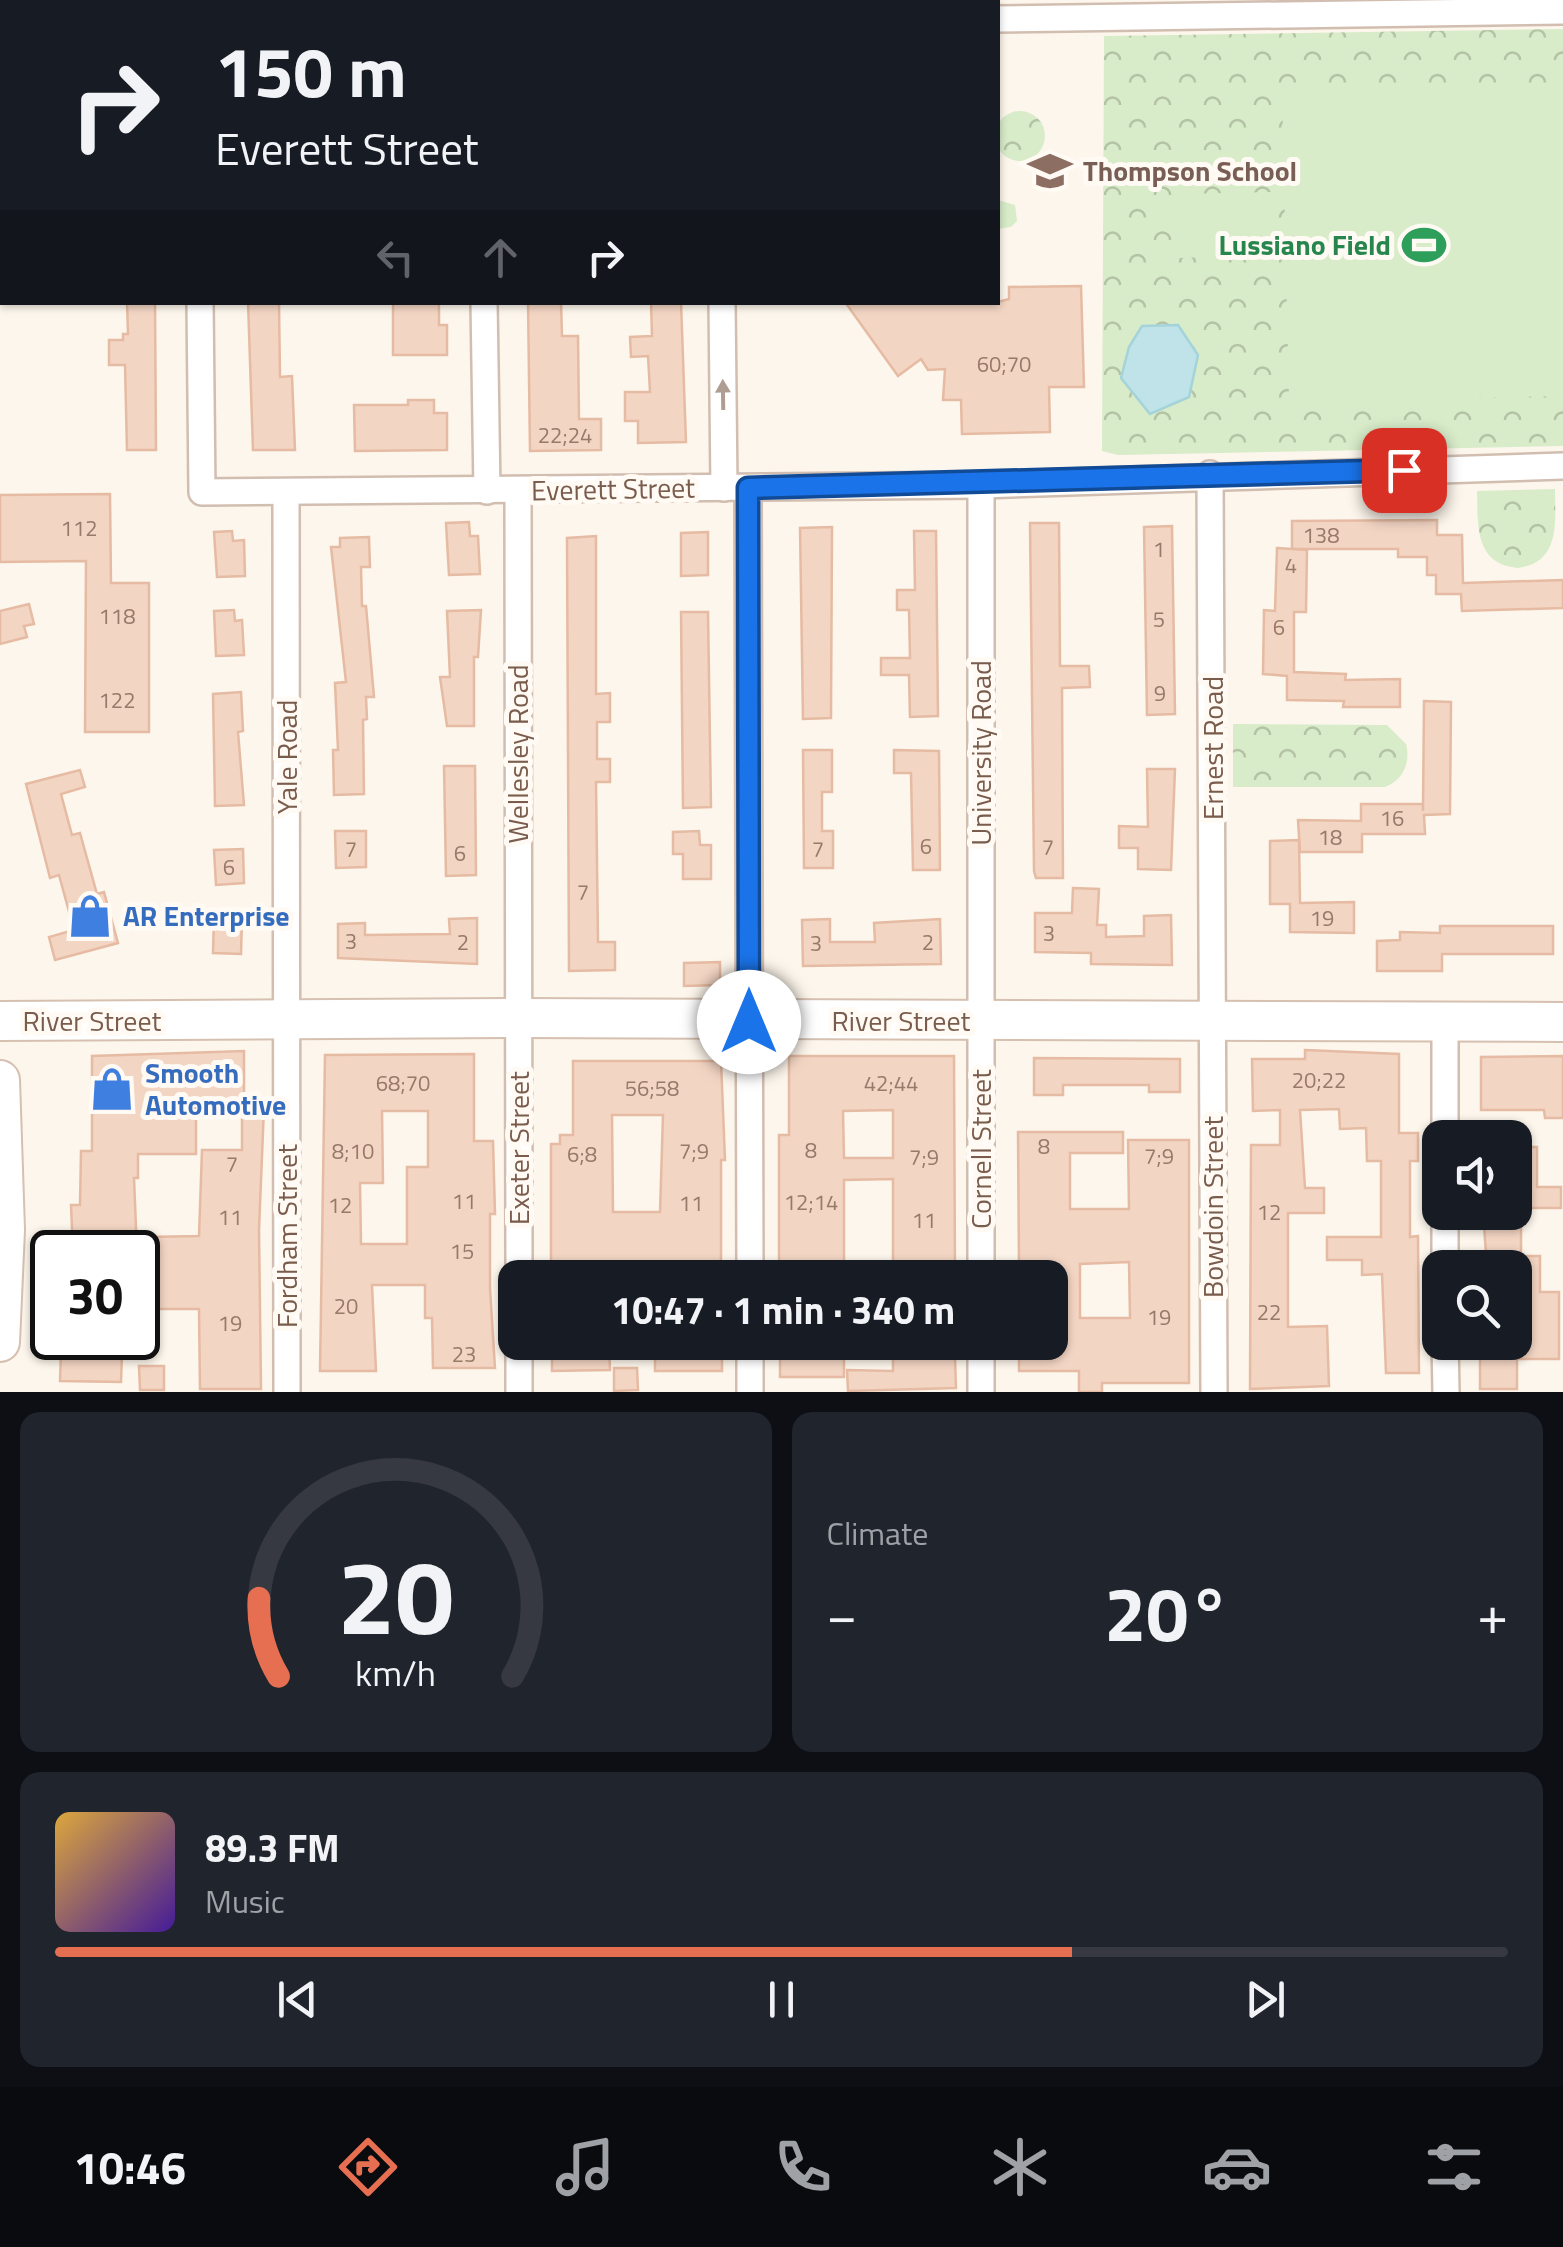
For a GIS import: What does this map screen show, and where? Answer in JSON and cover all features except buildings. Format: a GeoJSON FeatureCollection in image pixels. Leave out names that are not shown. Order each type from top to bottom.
{"type":"FeatureCollection","features":[{"type":"Feature","properties":{"kind":"street"},"geometry":{"type":"LineString","coordinates":[[1000,19],[1112,9],[1514,6],[1563,11]]}},
{"type":"Feature","properties":{"kind":"street","name":"Everett Street"},"geometry":{"type":"LineString","coordinates":[[200,305],[202,492],[981,485],[1210,474],[1563,466]]}},
{"type":"Feature","properties":{"kind":"street"},"geometry":{"type":"LineString","coordinates":[[484,305],[488,491]]}},
{"type":"Feature","properties":{"kind":"street"},"geometry":{"type":"LineString","coordinates":[[722,305],[736,488],[749,1022],[750,1260]]}},
{"type":"Feature","properties":{"kind":"street","name":"Ernest Road"},"geometry":{"type":"LineString","coordinates":[[1210,474],[1213,1022]]}},
{"type":"Feature","properties":{"kind":"street","name":"University Road"},"geometry":{"type":"LineString","coordinates":[[981,485],[981,1021]]}},
{"type":"Feature","properties":{"kind":"street","name":"Wellesley Road"},"geometry":{"type":"LineString","coordinates":[[518,490],[518,1018]]}},
{"type":"Feature","properties":{"kind":"street","name":"Yale Road"},"geometry":{"type":"LineString","coordinates":[[286,493],[288,1020]]}},
{"type":"Feature","properties":{"kind":"street","name":"River Street"},"geometry":{"type":"LineString","coordinates":[[0,1022],[518,1018],[749,1022],[1563,1022]]}},
{"type":"Feature","properties":{"kind":"street","name":"Exeter Street"},"geometry":{"type":"LineString","coordinates":[[518,1018],[519,1260]]}},
{"type":"Feature","properties":{"kind":"street","name":"Fordham Street"},"geometry":{"type":"LineString","coordinates":[[287,1392],[288,1020]]}},
{"type":"Feature","properties":{"kind":"street","name":"Cornell Street"},"geometry":{"type":"LineString","coordinates":[[981,1021],[981,1260]]}},
{"type":"Feature","properties":{"kind":"street"},"geometry":{"type":"LineString","coordinates":[[1444,1021],[1445,1120]]}},
{"type":"Feature","properties":{"kind":"street","name":"Bowdoin Street"},"geometry":{"type":"LineString","coordinates":[[1213,1022],[1214,1392]]}},
{"type":"Feature","properties":{"kind":"street"},"geometry":{"type":"LineString","coordinates":[[0,1080],[5,1230],[0,1342]]}},
{"type":"Feature","properties":{"kind":"street"},"geometry":{"type":"LineString","coordinates":[[519,1360],[519,1392]]}},
{"type":"Feature","properties":{"kind":"street"},"geometry":{"type":"LineString","coordinates":[[750,1360],[750,1392]]}},
{"type":"Feature","properties":{"kind":"street"},"geometry":{"type":"LineString","coordinates":[[981,1360],[981,1392]]}},
{"type":"Feature","properties":{"kind":"street"},"geometry":{"type":"LineString","coordinates":[[1446,1360],[1446,1392]]}},
{"type":"Feature","properties":{"kind":"green space"},"geometry":{"type":"Polygon","coordinates":[[[1563,29],[1563,446],[1118,455],[1102,451],[1104,36],[1563,29]]]}},
{"type":"Feature","properties":{"kind":"green space","name":"Lussiano Field"},"geometry":{"type":"Polygon","coordinates":[[[1563,88],[1563,396],[1289,401],[1282,93],[1563,88]]]}},
{"type":"Feature","properties":{"kind":"green space"},"geometry":{"type":"Polygon","coordinates":[[[1020,111],[1038,118],[1045,136],[1038,154],[1020,161],[1002,154],[1002,118],[1020,111]]]}},
{"type":"Feature","properties":{"kind":"green space"},"geometry":{"type":"Polygon","coordinates":[[[1278,192],[1279,255],[1178,258],[1177,194],[1278,192]]]}},
{"type":"Feature","properties":{"kind":"green space"},"geometry":{"type":"Polygon","coordinates":[[[1000,201],[1015,205],[1017,221],[1000,229],[1000,201]]]}},
{"type":"Feature","properties":{"kind":"green space"},"geometry":{"type":"Polygon","coordinates":[[[1555,489],[1553,539],[1542,558],[1518,568],[1493,559],[1481,541],[1477,491],[1555,489]]]}},
{"type":"Feature","properties":{"kind":"green space"},"geometry":{"type":"Polygon","coordinates":[[[1233,724],[1387,725],[1406,744],[1406,764],[1397,780],[1385,787],[1233,787],[1233,724]]]}},
{"type":"Feature","properties":{"kind":"water"},"geometry":{"type":"Polygon","coordinates":[[[1178,325],[1198,355],[1189,397],[1150,414],[1121,378],[1129,347],[1142,326],[1178,325]]]}},
{"type":"Feature","properties":{"kind":"place","name":"Thompson School"},"geometry":{"type":"Point","coordinates":[1050,171]}},
{"type":"Feature","properties":{"kind":"place","name":"Lussiano Field"},"geometry":{"type":"Point","coordinates":[1424,245]}},
{"type":"Feature","properties":{"kind":"place","name":"AR Enterprise"},"geometry":{"type":"Point","coordinates":[90,916]}},
{"type":"Feature","properties":{"kind":"place","name":"Smooth Automotive"},"geometry":{"type":"Point","coordinates":[112,1089]}},
{"type":"Feature","properties":{"kind":"route"},"geometry":{"type":"LineString","coordinates":[[749,1022],[748,488],[981,485],[1404,470]]}}]}
